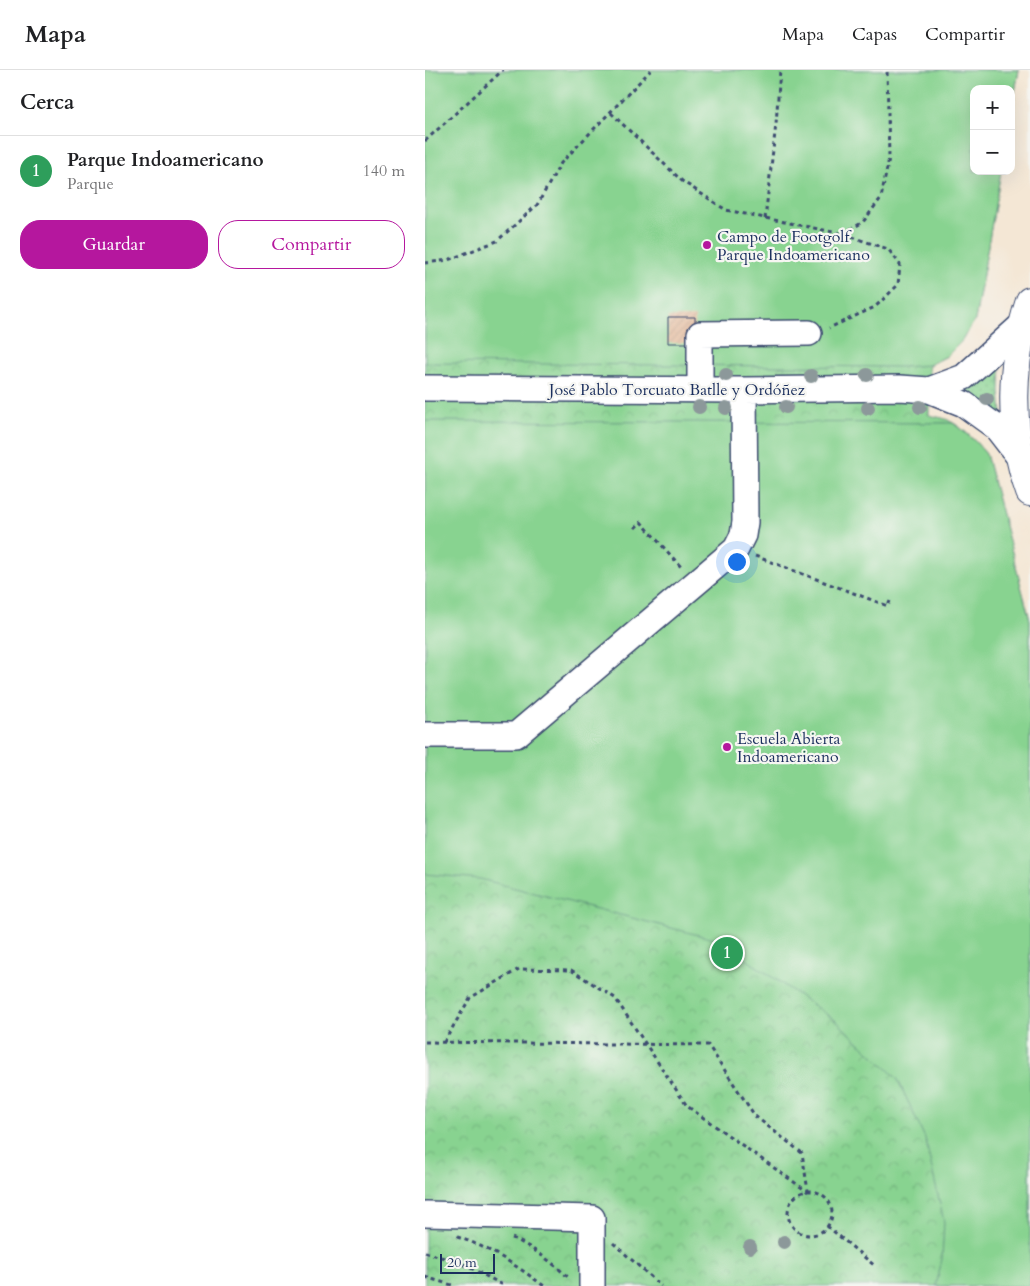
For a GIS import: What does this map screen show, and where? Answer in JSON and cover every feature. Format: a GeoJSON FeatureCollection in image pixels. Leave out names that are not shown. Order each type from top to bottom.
{"type":"FeatureCollection","features":[{"type":"Feature","properties":{"kind":"main road"},"geometry":{"type":"LineString","coordinates":[[1027,312],[1015,377],[1014,413],[1020,458],[1030,492]]}},
{"type":"Feature","properties":{"kind":"street","name":"José Pablo Torcuato Batlle y Ordóñez"},"geometry":{"type":"LineString","coordinates":[[929,390],[964,377],[1027,312]]}},
{"type":"Feature","properties":{"kind":"street"},"geometry":{"type":"LineString","coordinates":[[699,390],[699,334],[809,333]]}},
{"type":"Feature","properties":{"kind":"street","name":"José Pablo Torcuato Batlle y Ordóñez"},"geometry":{"type":"LineString","coordinates":[[425,388],[743,390],[900,388],[929,390],[964,404],[996,427],[1020,458]]}},
{"type":"Feature","properties":{"kind":"street"},"geometry":{"type":"LineString","coordinates":[[425,735],[516,736],[736,549],[743,536],[745,522],[743,390]]}},
{"type":"Feature","properties":{"kind":"street"},"geometry":{"type":"LineString","coordinates":[[425,1214],[592,1218],[582,1283]]}},
{"type":"Feature","properties":{"kind":"path"},"geometry":{"type":"LineString","coordinates":[[425,141],[503,70]]}},
{"type":"Feature","properties":{"kind":"path"},"geometry":{"type":"LineString","coordinates":[[425,263],[448,260],[497,241],[537,206],[561,163],[651,70]]}},
{"type":"Feature","properties":{"kind":"path"},"geometry":{"type":"LineString","coordinates":[[765,219],[780,70]]}},
{"type":"Feature","properties":{"kind":"path"},"geometry":{"type":"LineString","coordinates":[[843,234],[863,222],[881,198],[889,158],[887,70]]}},
{"type":"Feature","properties":{"kind":"path"},"geometry":{"type":"LineString","coordinates":[[611,113],[683,181],[726,210],[843,234],[888,248],[901,264],[898,285],[875,307],[834,326],[809,333]]}},
{"type":"Feature","properties":{"kind":"path"},"geometry":{"type":"LineString","coordinates":[[635,528],[641,522],[695,583]]}},
{"type":"Feature","properties":{"kind":"path"},"geometry":{"type":"LineString","coordinates":[[736,549],[795,569],[888,606],[890,601]]}},
{"type":"Feature","properties":{"kind":"path"},"geometry":{"type":"LineString","coordinates":[[444,1042],[470,998],[519,969],[571,970],[615,998],[687,1106],[808,1192]]}},
{"type":"Feature","properties":{"kind":"path"},"geometry":{"type":"LineString","coordinates":[[425,1042],[708,1044],[755,1116],[802,1153],[808,1192]]}},
{"type":"Feature","properties":{"kind":"path"},"geometry":{"type":"LineString","coordinates":[[808,1192],[815,1192],[827,1200],[831,1213],[827,1226],[816,1234],[809,1235],[795,1230],[788,1217],[788,1210],[795,1197],[808,1192]]}},
{"type":"Feature","properties":{"kind":"path"},"geometry":{"type":"LineString","coordinates":[[592,1218],[619,1249],[661,1286]]}},
{"type":"Feature","properties":{"kind":"path"},"geometry":{"type":"LineString","coordinates":[[827,1226],[875,1266]]}},
{"type":"Feature","properties":{"kind":"path"},"geometry":{"type":"LineString","coordinates":[[452,1235],[469,1241],[510,1262],[544,1286]]}},
{"type":"Feature","properties":{"kind":"path"},"geometry":{"type":"LineString","coordinates":[[507,1236],[524,1244],[582,1283]]}},
{"type":"Feature","properties":{"kind":"path"},"geometry":{"type":"LineString","coordinates":[[425,1252],[463,1264],[505,1286]]}},
{"type":"Feature","properties":{"kind":"path"},"geometry":{"type":"LineString","coordinates":[[425,1277],[455,1286]]}},
{"type":"Feature","properties":{"kind":"green space"},"geometry":{"type":"Polygon","coordinates":[[[425,70],[1019,70],[1015,92],[1015,85],[970,85],[970,175],[1000,175],[975,320],[961,342],[947,356],[929,365],[929,415],[946,419],[959,426],[986,454],[1030,620],[1030,1286],[425,1286],[425,70]]]}},
{"type":"Feature","properties":{"kind":"green space","name":"Campo de Footgolf Parque Indoamericano"},"geometry":{"type":"Polygon","coordinates":[[[425,70],[1019,70],[1015,92],[1015,85],[970,85],[970,175],[1000,175],[975,320],[961,342],[947,356],[929,365],[902,367],[425,363],[425,70]]]}},
{"type":"Feature","properties":{"kind":"green space"},"geometry":{"type":"Polygon","coordinates":[[[1001,358],[1000,391],[1003,426],[962,397],[962,385],[1001,358]]]}},
{"type":"Feature","properties":{"kind":"green space","name":"Escuela Abierta Indoamericano"},"geometry":{"type":"Polygon","coordinates":[[[425,421],[953,423],[975,441],[986,454],[1030,620],[1030,1286],[936,1286],[942,1259],[944,1222],[925,1138],[897,1078],[835,1020],[718,940],[480,879],[425,874],[425,421]]]}},
{"type":"Feature","properties":{"kind":"building"},"geometry":{"type":"Polygon","coordinates":[[[668,317],[695,317],[695,343],[668,343],[668,317]]]}},
{"type":"Feature","properties":{"kind":"place","name":"Campo de Footgolf Parque Indoamericano"},"geometry":{"type":"Point","coordinates":[707,245]}},
{"type":"Feature","properties":{"kind":"place","name":"Escuela Abierta Indoamericano"},"geometry":{"type":"Point","coordinates":[727,747]}},
{"type":"Feature","properties":{"kind":"place","name":"Parque Indoamericano"},"geometry":{"type":"Point","coordinates":[727,953]}}]}
